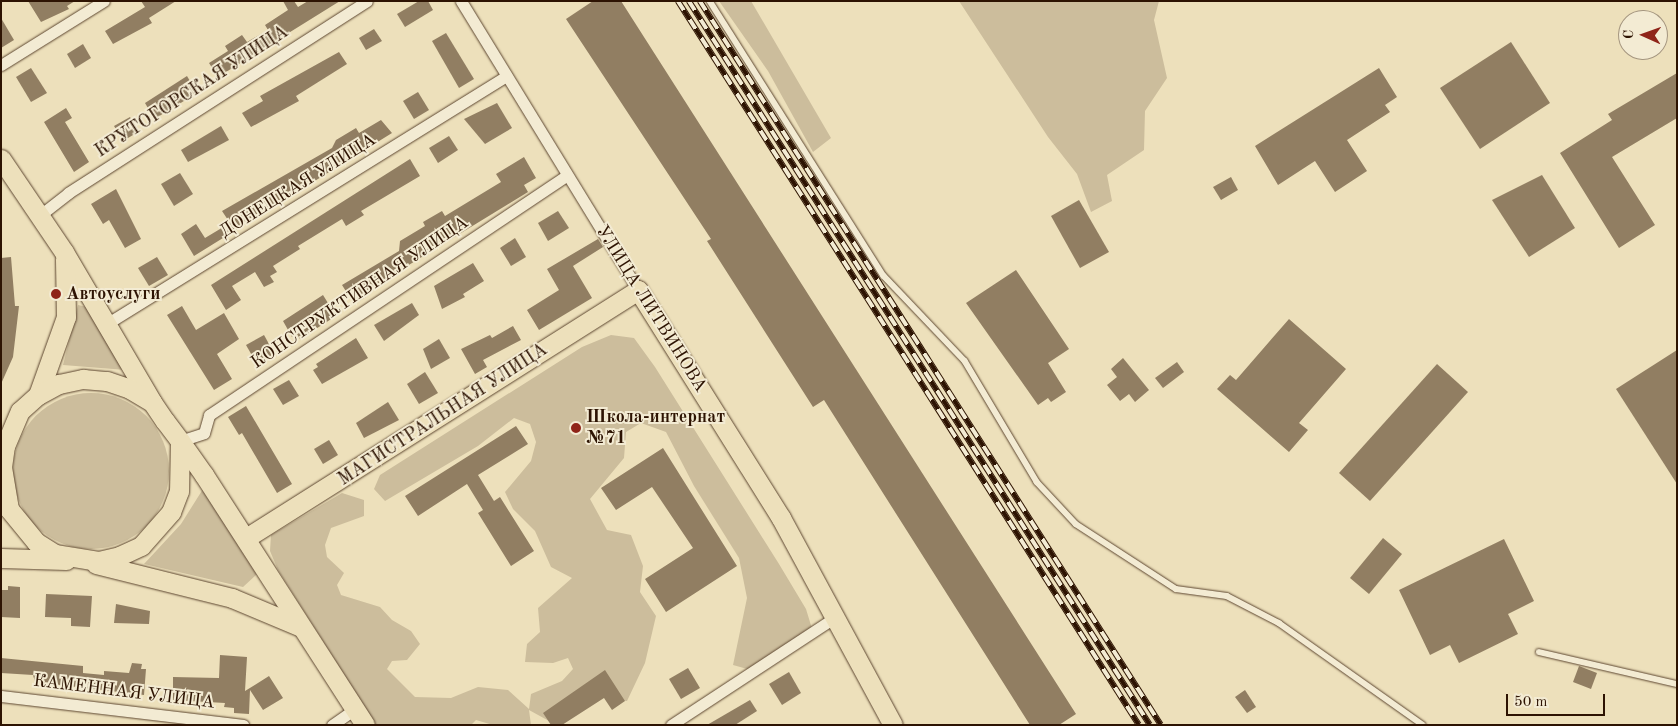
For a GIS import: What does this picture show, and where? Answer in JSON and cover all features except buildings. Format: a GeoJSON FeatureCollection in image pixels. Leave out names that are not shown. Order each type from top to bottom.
{"type":"FeatureCollection","features":[{"type":"Feature","properties":{"kind":"main road"},"geometry":{"type":"LineString","coordinates":[[1,160],[64,252],[108,323],[152,402],[246,538],[299,626],[360,717]]}},
{"type":"Feature","properties":{"kind":"main road"},"geometry":{"type":"LineString","coordinates":[[38,395],[66,317],[68,290],[64,252]]}},
{"type":"Feature","properties":{"kind":"main road","name":"МАГИСТРАЛЬНАЯ УЛИЦА"},"geometry":{"type":"LineString","coordinates":[[246,538],[638,290]]}},
{"type":"Feature","properties":{"kind":"main road","name":"УЛИЦА ЛИТВИНОВА"},"geometry":{"type":"LineString","coordinates":[[638,290],[781,518],[837,616],[892,725]]}},
{"type":"Feature","properties":{"kind":"main road"},"geometry":{"type":"LineString","coordinates":[[152,402],[107,381],[83,379],[59,384],[38,395],[20,411],[3,446],[3,488],[13,515],[36,542],[75,560],[232,598],[299,626]]}},
{"type":"Feature","properties":{"kind":"main road"},"geometry":{"type":"LineString","coordinates":[[1,558],[75,560],[120,556],[158,531],[178,491],[180,441]]}},
{"type":"Feature","properties":{"kind":"street"},"geometry":{"type":"LineString","coordinates":[[1,65],[104,1]]}},
{"type":"Feature","properties":{"kind":"street","name":"КРУТОГОРСКАЯ УЛИЦА"},"geometry":{"type":"LineString","coordinates":[[39,216],[68,192],[367,1]]}},
{"type":"Feature","properties":{"kind":"street","name":"УЛИЦА ЛИТВИНОВА"},"geometry":{"type":"LineString","coordinates":[[461,1],[638,290]]}},
{"type":"Feature","properties":{"kind":"street","name":"ДОНЕЦКАЯ УЛИЦА"},"geometry":{"type":"LineString","coordinates":[[108,323],[507,76]]}},
{"type":"Feature","properties":{"kind":"street","name":"КОНСТРУКТИВНАЯ УЛИЦА"},"geometry":{"type":"LineString","coordinates":[[180,441],[204,433],[209,415],[567,174]]}},
{"type":"Feature","properties":{"kind":"street"},"geometry":{"type":"LineString","coordinates":[[671,725],[837,616]]}},
{"type":"Feature","properties":{"kind":"street","name":"КАМЕННАЯ УЛИЦА"},"geometry":{"type":"LineString","coordinates":[[1,696],[243,725]]}},
{"type":"Feature","properties":{"kind":"street"},"geometry":{"type":"LineString","coordinates":[[332,725],[360,717]]}},
{"type":"Feature","properties":{"kind":"lane"},"geometry":{"type":"LineString","coordinates":[[710,1],[884,276],[966,361],[1038,482],[1076,524],[1176,589],[1227,596],[1278,623],[1423,725]]}},
{"type":"Feature","properties":{"kind":"lane"},"geometry":{"type":"LineString","coordinates":[[1539,652],[1677,684]]}},
{"type":"Feature","properties":{"kind":"shaded area"},"geometry":{"type":"Polygon","coordinates":[[[719,1],[751,1],[831,138],[813,152],[768,71],[719,1]]]}},
{"type":"Feature","properties":{"kind":"shaded area"},"geometry":{"type":"Polygon","coordinates":[[[959,1],[1159,1],[1154,20],[1167,78],[1145,111],[1144,150],[1107,175],[1112,201],[1091,212],[1077,174],[1048,137],[959,1]]]}},
{"type":"Feature","properties":{"kind":"shaded area"},"geometry":{"type":"Polygon","coordinates":[[[78,305],[87,307],[126,370],[63,365],[78,305]]]}},
{"type":"Feature","properties":{"kind":"shaded area"},"geometry":{"type":"Polygon","coordinates":[[[611,335],[634,338],[655,367],[806,609],[813,632],[751,670],[733,665],[747,598],[739,558],[694,486],[666,432],[641,423],[626,432],[624,458],[590,499],[607,530],[631,535],[643,566],[640,592],[656,616],[645,663],[627,701],[611,700],[602,686],[549,721],[529,710],[531,725],[493,725],[476,720],[471,725],[376,725],[278,570],[270,551],[271,535],[342,493],[364,500],[364,516],[331,528],[325,545],[327,557],[344,573],[337,585],[341,595],[380,607],[392,620],[411,631],[420,644],[407,660],[392,661],[387,669],[415,697],[451,698],[478,687],[508,690],[529,709],[531,694],[562,681],[573,669],[568,658],[553,663],[525,662],[527,644],[540,632],[538,608],[572,578],[551,567],[535,531],[513,509],[505,492],[531,461],[536,442],[530,424],[514,418],[478,446],[385,501],[374,489],[380,475],[582,347],[611,335]]]}},
{"type":"Feature","properties":{"kind":"shaded area"},"geometry":{"type":"Polygon","coordinates":[[[91,393],[121,399],[134,406],[146,416],[156,428],[163,441],[169,471],[163,501],[156,514],[146,526],[134,536],[121,543],[91,549],[61,543],[48,536],[36,526],[26,514],[19,501],[13,471],[19,441],[26,428],[36,416],[48,406],[61,399],[91,393]]]}},
{"type":"Feature","properties":{"kind":"shaded area"},"geometry":{"type":"Polygon","coordinates":[[[203,489],[257,574],[243,587],[144,564],[181,524],[203,489]]]}},
{"type":"Feature","properties":{"kind":"railway"},"geometry":{"type":"LineString","coordinates":[[678,1],[1139,725]]}},
{"type":"Feature","properties":{"kind":"railway"},"geometry":{"type":"LineString","coordinates":[[689,1],[1150,725]]}},
{"type":"Feature","properties":{"kind":"railway"},"geometry":{"type":"LineString","coordinates":[[700,1],[1161,725]]}},
{"type":"Feature","properties":{"kind":"place","name":"Автоуслуги"},"geometry":{"type":"Point","coordinates":[56,294]}},
{"type":"Feature","properties":{"kind":"place","name":"Школа-интернат №71"},"geometry":{"type":"Point","coordinates":[576,428]}}]}
